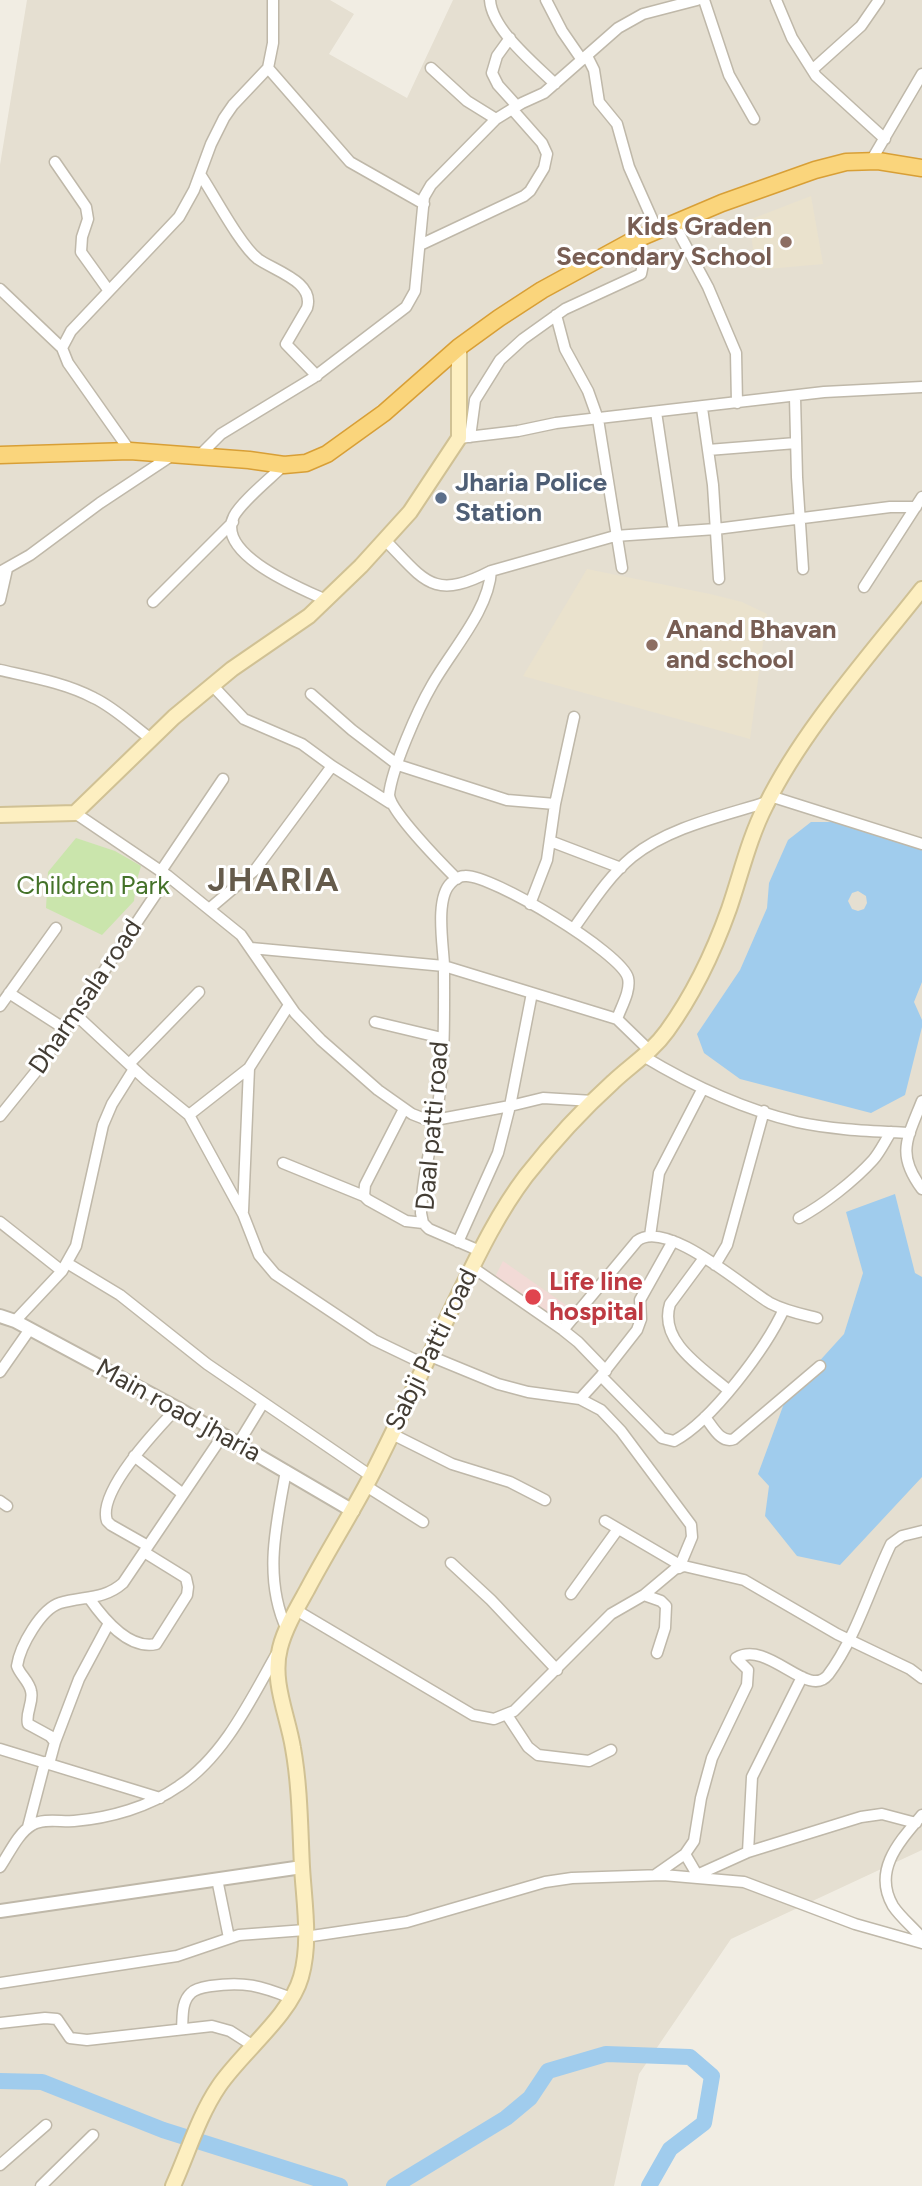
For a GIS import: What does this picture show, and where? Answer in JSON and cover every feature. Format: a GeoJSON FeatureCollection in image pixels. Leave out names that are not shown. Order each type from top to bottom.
{"type":"FeatureCollection","features":[{"type":"Feature","properties":{"kind":"highway"},"geometry":{"type":"LineString","coordinates":[[0,455],[130,451],[284,465],[306,463],[327,454],[384,414],[459,347],[499,317],[630,242],[775,182],[846,162],[871,161],[922,168]]}},
{"type":"Feature","properties":{"kind":"main road"},"geometry":{"type":"LineString","coordinates":[[0,816],[75,813],[151,739],[212,685],[309,616],[385,540],[410,512],[465,438],[459,347]]}},
{"type":"Feature","properties":{"kind":"main road","name":"Sabji Patti road"},"geometry":{"type":"LineString","coordinates":[[173,2186],[201,2117],[217,2088],[283,2011],[301,1976],[305,1934],[296,1763],[278,1680],[280,1648],[287,1630],[393,1434],[480,1251],[526,1176],[594,1101],[647,1054],[666,1032],[700,977],[730,907],[753,834],[769,799],[811,732],[922,589]]}},
{"type":"Feature","properties":{"kind":"street"},"geometry":{"type":"LineString","coordinates":[[62,348],[71,331],[179,217],[224,118],[268,68],[273,43],[274,0]]}},
{"type":"Feature","properties":{"kind":"street"},"geometry":{"type":"LineString","coordinates":[[490,0],[493,14],[510,38],[555,84]]}},
{"type":"Feature","properties":{"kind":"street"},"geometry":{"type":"LineString","coordinates":[[546,0],[562,31],[594,70],[599,102],[617,124],[629,167],[657,230]]}},
{"type":"Feature","properties":{"kind":"street"},"geometry":{"type":"LineString","coordinates":[[199,456],[221,433],[317,376],[411,301],[417,279],[426,191],[496,119],[539,96],[632,19],[697,0]]}},
{"type":"Feature","properties":{"kind":"street"},"geometry":{"type":"LineString","coordinates":[[704,0],[729,75],[754,119]]}},
{"type":"Feature","properties":{"kind":"street"},"geometry":{"type":"LineString","coordinates":[[776,0],[792,38],[812,70],[885,139]]}},
{"type":"Feature","properties":{"kind":"street"},"geometry":{"type":"LineString","coordinates":[[812,70],[854,33],[879,0]]}},
{"type":"Feature","properties":{"kind":"street"},"geometry":{"type":"LineString","coordinates":[[420,245],[530,191],[547,160],[542,143],[492,73],[497,56],[510,38]]}},
{"type":"Feature","properties":{"kind":"street"},"geometry":{"type":"LineString","coordinates":[[268,68],[350,162],[424,204]]}},
{"type":"Feature","properties":{"kind":"street"},"geometry":{"type":"LineString","coordinates":[[431,68],[467,101],[496,119]]}},
{"type":"Feature","properties":{"kind":"street"},"geometry":{"type":"LineString","coordinates":[[871,161],[922,74]]}},
{"type":"Feature","properties":{"kind":"street"},"geometry":{"type":"LineString","coordinates":[[55,162],[86,207],[88,219],[82,237],[81,252],[109,291]]}},
{"type":"Feature","properties":{"kind":"street"},"geometry":{"type":"LineString","coordinates":[[200,174],[251,253],[298,283],[307,292],[307,308],[286,344],[317,376]]}},
{"type":"Feature","properties":{"kind":"street"},"geometry":{"type":"LineString","coordinates":[[673,222],[708,287],[736,353],[737,403]]}},
{"type":"Feature","properties":{"kind":"street"},"geometry":{"type":"LineString","coordinates":[[630,242],[643,264],[641,274],[580,301],[517,344],[500,360],[475,400],[465,438],[556,423],[824,392],[922,387]]}},
{"type":"Feature","properties":{"kind":"street"},"geometry":{"type":"LineString","coordinates":[[0,289],[62,348],[68,363],[130,451]]}},
{"type":"Feature","properties":{"kind":"street"},"geometry":{"type":"LineString","coordinates":[[556,315],[565,349],[588,391],[598,419],[622,568]]}},
{"type":"Feature","properties":{"kind":"street"},"geometry":{"type":"LineString","coordinates":[[795,397],[803,569]]}},
{"type":"Feature","properties":{"kind":"street"},"geometry":{"type":"LineString","coordinates":[[702,408],[719,579]]}},
{"type":"Feature","properties":{"kind":"street"},"geometry":{"type":"LineString","coordinates":[[656,412],[673,525]]}},
{"type":"Feature","properties":{"kind":"street"},"geometry":{"type":"LineString","coordinates":[[708,450],[796,443]]}},
{"type":"Feature","properties":{"kind":"street"},"geometry":{"type":"LineString","coordinates":[[0,600],[4,571],[174,454]]}},
{"type":"Feature","properties":{"kind":"street"},"geometry":{"type":"LineString","coordinates":[[153,602],[233,522],[239,509],[284,465]]}},
{"type":"Feature","properties":{"kind":"street"},"geometry":{"type":"LineString","coordinates":[[864,587],[922,497]]}},
{"type":"Feature","properties":{"kind":"street"},"geometry":{"type":"LineString","coordinates":[[385,540],[425,582],[446,587],[469,583],[492,571],[615,536],[716,529],[890,507],[916,507]]}},
{"type":"Feature","properties":{"kind":"street"},"geometry":{"type":"LineString","coordinates":[[233,522],[235,540],[254,562],[272,575],[326,600]]}},
{"type":"Feature","properties":{"kind":"street"},"geometry":{"type":"LineString","coordinates":[[390,803],[390,787],[420,707],[478,611],[491,586],[492,571]]}},
{"type":"Feature","properties":{"kind":"street"},"geometry":{"type":"LineString","coordinates":[[0,670],[91,696],[113,709],[151,739]]}},
{"type":"Feature","properties":{"kind":"street"},"geometry":{"type":"LineString","coordinates":[[212,685],[244,719],[302,744],[390,803],[457,879],[465,876],[485,881],[574,928],[622,968],[628,977],[628,988],[617,1018]]}},
{"type":"Feature","properties":{"kind":"street"},"geometry":{"type":"LineString","coordinates":[[311,694],[398,765],[507,800],[555,804]]}},
{"type":"Feature","properties":{"kind":"street"},"geometry":{"type":"LineString","coordinates":[[530,904],[547,860],[555,804],[573,717]]}},
{"type":"Feature","properties":{"kind":"street"},"geometry":{"type":"LineString","coordinates":[[209,909],[255,870],[332,766]]}},
{"type":"Feature","properties":{"kind":"street","name":"Dharmsala road"},"geometry":{"type":"LineString","coordinates":[[0,1116],[38,1069],[75,1014],[223,779]]}},
{"type":"Feature","properties":{"kind":"street"},"geometry":{"type":"LineString","coordinates":[[574,928],[606,882],[639,852],[660,839],[769,799],[922,845]]}},
{"type":"Feature","properties":{"kind":"street"},"geometry":{"type":"LineString","coordinates":[[75,813],[164,873],[240,935],[289,1005],[321,1040],[356,1073],[404,1109],[435,1121],[543,1098],[594,1101]]}},
{"type":"Feature","properties":{"kind":"street"},"geometry":{"type":"LineString","coordinates":[[550,841],[621,868]]}},
{"type":"Feature","properties":{"kind":"street","name":"Daal patti road"},"geometry":{"type":"LineString","coordinates":[[457,879],[449,884],[443,896],[441,1084],[422,1202],[423,1223],[440,1236],[480,1251]]}},
{"type":"Feature","properties":{"kind":"street"},"geometry":{"type":"LineString","coordinates":[[0,1006],[56,928]]}},
{"type":"Feature","properties":{"kind":"street"},"geometry":{"type":"LineString","coordinates":[[251,948],[443,966],[617,1018],[647,1054],[702,1090],[798,1122],[834,1128],[910,1133]]}},
{"type":"Feature","properties":{"kind":"street"},"geometry":{"type":"LineString","coordinates":[[15,1321],[65,1267],[76,1246],[103,1125],[131,1066],[199,992]]}},
{"type":"Feature","properties":{"kind":"street"},"geometry":{"type":"LineString","coordinates":[[9,993],[65,1029]]}},
{"type":"Feature","properties":{"kind":"street"},"geometry":{"type":"LineString","coordinates":[[458,1242],[493,1166],[510,1106],[532,993]]}},
{"type":"Feature","properties":{"kind":"street"},"geometry":{"type":"LineString","coordinates":[[190,1115],[249,1068],[289,1005]]}},
{"type":"Feature","properties":{"kind":"street"},"geometry":{"type":"LineString","coordinates":[[75,1014],[131,1066],[190,1115],[243,1214],[259,1255],[275,1274],[374,1340],[498,1384],[527,1392],[580,1399],[601,1410],[621,1432],[691,1525],[692,1537],[679,1566],[643,1595],[611,1614],[557,1670],[507,1715],[494,1719],[473,1715],[296,1611]]}},
{"type":"Feature","properties":{"kind":"street"},"geometry":{"type":"LineString","coordinates":[[375,1022],[442,1038]]}},
{"type":"Feature","properties":{"kind":"street"},"geometry":{"type":"LineString","coordinates":[[243,1214],[249,1068]]}},
{"type":"Feature","properties":{"kind":"street"},"geometry":{"type":"LineString","coordinates":[[650,1236],[659,1173],[702,1090]]}},
{"type":"Feature","properties":{"kind":"street"},"geometry":{"type":"LineString","coordinates":[[922,1101],[905,1147],[905,1155],[913,1176],[922,1189]]}},
{"type":"Feature","properties":{"kind":"street"},"geometry":{"type":"LineString","coordinates":[[364,1196],[365,1185],[404,1109]]}},
{"type":"Feature","properties":{"kind":"street"},"geometry":{"type":"LineString","coordinates":[[715,1265],[727,1245],[764,1111]]}},
{"type":"Feature","properties":{"kind":"street"},"geometry":{"type":"LineString","coordinates":[[799,1219],[866,1166],[891,1132]]}},
{"type":"Feature","properties":{"kind":"street"},"geometry":{"type":"LineString","coordinates":[[284,1163],[364,1196],[406,1221],[423,1223]]}},
{"type":"Feature","properties":{"kind":"street"},"geometry":{"type":"LineString","coordinates":[[0,1222],[65,1267],[120,1295],[186,1349],[423,1522]]}},
{"type":"Feature","properties":{"kind":"street"},"geometry":{"type":"LineString","coordinates":[[564,1330],[637,1241],[650,1236],[673,1241],[715,1265],[747,1289],[784,1309],[817,1318]]}},
{"type":"Feature","properties":{"kind":"street"},"geometry":{"type":"LineString","coordinates":[[580,1399],[603,1374],[640,1324],[640,1300],[673,1241]]}},
{"type":"Feature","properties":{"kind":"street"},"geometry":{"type":"LineString","coordinates":[[704,1258],[670,1304],[670,1329],[683,1351],[728,1390]]}},
{"type":"Feature","properties":{"kind":"street"},"geometry":{"type":"LineString","coordinates":[[472,1267],[578,1342],[603,1374],[662,1438],[668,1441],[681,1438],[705,1418],[761,1352],[784,1309]]}},
{"type":"Feature","properties":{"kind":"street","name":"Main road jharia"},"geometry":{"type":"LineString","coordinates":[[0,1316],[15,1321],[177,1408],[353,1511]]}},
{"type":"Feature","properties":{"kind":"street"},"geometry":{"type":"LineString","coordinates":[[0,1372],[30,1329]]}},
{"type":"Feature","properties":{"kind":"street"},"geometry":{"type":"LineString","coordinates":[[705,1418],[723,1439],[734,1439],[820,1366]]}},
{"type":"Feature","properties":{"kind":"street"},"geometry":{"type":"LineString","coordinates":[[238,1444],[263,1403]]}},
{"type":"Feature","properties":{"kind":"street"},"geometry":{"type":"LineString","coordinates":[[89,1598],[109,1623],[122,1634],[150,1645],[156,1644],[187,1595],[186,1578],[111,1525],[104,1513],[134,1456],[177,1408]]}},
{"type":"Feature","properties":{"kind":"street"},"geometry":{"type":"LineString","coordinates":[[393,1434],[452,1464],[510,1482],[545,1500]]}},
{"type":"Feature","properties":{"kind":"street"},"geometry":{"type":"LineString","coordinates":[[55,1742],[50,1736],[28,1724],[31,1688],[18,1671],[18,1661],[27,1638],[47,1611],[59,1604],[102,1596],[123,1583],[223,1435]]}},
{"type":"Feature","properties":{"kind":"street"},"geometry":{"type":"LineString","coordinates":[[134,1456],[183,1494]]}},
{"type":"Feature","properties":{"kind":"street"},"geometry":{"type":"LineString","coordinates":[[286,1471],[276,1527],[272,1576],[276,1601],[287,1630]]}},
{"type":"Feature","properties":{"kind":"street"},"geometry":{"type":"LineString","coordinates":[[605,1521],[679,1566],[694,1567],[744,1580],[848,1640],[910,1669],[922,1678]]}},
{"type":"Feature","properties":{"kind":"street"},"geometry":{"type":"LineString","coordinates":[[571,1594],[618,1529]]}},
{"type":"Feature","properties":{"kind":"street"},"geometry":{"type":"LineString","coordinates":[[654,1875],[685,1854],[694,1841],[701,1798],[712,1758],[747,1685],[748,1670],[736,1658],[740,1655],[766,1656],[813,1682],[822,1680],[828,1675],[848,1640],[891,1544],[902,1536],[922,1531]]}},
{"type":"Feature","properties":{"kind":"street"},"geometry":{"type":"LineString","coordinates":[[451,1563],[491,1600],[557,1670]]}},
{"type":"Feature","properties":{"kind":"street"},"geometry":{"type":"LineString","coordinates":[[643,1595],[664,1603],[668,1611],[666,1628],[657,1653]]}},
{"type":"Feature","properties":{"kind":"street"},"geometry":{"type":"LineString","coordinates":[[0,1867],[28,1827],[47,1763],[79,1679],[109,1623]]}},
{"type":"Feature","properties":{"kind":"street"},"geometry":{"type":"LineString","coordinates":[[28,1827],[35,1823],[109,1815],[159,1798],[180,1786],[198,1772],[218,1749],[241,1716],[280,1648]]}},
{"type":"Feature","properties":{"kind":"street"},"geometry":{"type":"LineString","coordinates":[[748,1852],[752,1777],[802,1677]]}},
{"type":"Feature","properties":{"kind":"street"},"geometry":{"type":"LineString","coordinates":[[507,1715],[528,1747],[538,1755],[589,1761],[611,1750]]}},
{"type":"Feature","properties":{"kind":"street"},"geometry":{"type":"LineString","coordinates":[[0,1749],[159,1798]]}},
{"type":"Feature","properties":{"kind":"street"},"geometry":{"type":"LineString","coordinates":[[698,1876],[748,1852],[872,1814],[919,1819]]}},
{"type":"Feature","properties":{"kind":"street"},"geometry":{"type":"LineString","coordinates":[[919,1819],[891,1854],[885,1879],[887,1894],[894,1908],[922,1941]]}},
{"type":"Feature","properties":{"kind":"street"},"geometry":{"type":"LineString","coordinates":[[685,1854],[698,1876]]}},
{"type":"Feature","properties":{"kind":"street"},"geometry":{"type":"LineString","coordinates":[[0,1911],[302,1867]]}},
{"type":"Feature","properties":{"kind":"street"},"geometry":{"type":"LineString","coordinates":[[0,1983],[177,1956],[229,1938],[305,1934],[407,1922],[518,1888],[572,1878],[698,1876],[744,1882],[855,1924],[922,1941]]}},
{"type":"Feature","properties":{"kind":"street"},"geometry":{"type":"LineString","coordinates":[[217,1879],[229,1938]]}},
{"type":"Feature","properties":{"kind":"street"},"geometry":{"type":"LineString","coordinates":[[182,2029],[184,2004],[190,1994],[205,1987],[250,1983],[291,1998]]}},
{"type":"Feature","properties":{"kind":"street"},"geometry":{"type":"LineString","coordinates":[[0,2023],[57,2019],[70,2038],[87,2040],[212,2026],[252,2045]]}},
{"type":"Feature","properties":{"kind":"street"},"geometry":{"type":"LineString","coordinates":[[0,2165],[46,2125]]}},
{"type":"Feature","properties":{"kind":"street"},"geometry":{"type":"LineString","coordinates":[[41,2186],[93,2135]]}},
{"type":"Feature","properties":{"kind":"shaded area"},"geometry":{"type":"Polygon","coordinates":[[[27,0],[330,0],[354,14],[329,54],[407,98],[453,0],[922,0],[922,1850],[731,1939],[639,2074],[614,2186],[0,2186],[0,165],[27,0]]]}},
{"type":"Feature","properties":{"kind":"shaded area","name":"Kids Graden Secondary School"},"geometry":{"type":"Polygon","coordinates":[[[811,196],[823,264],[756,270],[749,220],[811,196]]]}},
{"type":"Feature","properties":{"kind":"shaded area","name":"Anand Bhavan and school"},"geometry":{"type":"Polygon","coordinates":[[[587,569],[742,602],[767,614],[750,739],[523,676],[587,569]]]}},
{"type":"Feature","properties":{"kind":"shaded area","name":"Life line hospital"},"geometry":{"type":"Polygon","coordinates":[[[503,1261],[573,1310],[561,1331],[491,1285],[503,1261]]]}},
{"type":"Feature","properties":{"kind":"green space","name":"Children Park"},"geometry":{"type":"Polygon","coordinates":[[[76,838],[115,851],[141,866],[134,901],[102,935],[46,908],[48,872],[76,838]]]}},
{"type":"Feature","properties":{"kind":"water"},"geometry":{"type":"Polygon","coordinates":[[[811,822],[848,822],[922,839],[922,982],[914,1002],[922,1020],[922,1027],[905,1095],[871,1113],[740,1079],[704,1053],[697,1034],[740,970],[767,908],[769,883],[788,840],[811,822]],[[858,891],[852,893],[848,901],[852,909],[864,909],[866,896],[858,891]]]}},
{"type":"Feature","properties":{"kind":"water"},"geometry":{"type":"Polygon","coordinates":[[[895,1194],[915,1273],[922,1277],[922,1477],[840,1565],[797,1556],[765,1516],[769,1486],[758,1474],[786,1398],[844,1334],[863,1273],[846,1212],[895,1194]]]}},
{"type":"Feature","properties":{"kind":"waterway"},"geometry":{"type":"LineString","coordinates":[[394,2186],[506,2118],[530,2098],[548,2071],[606,2054],[690,2057],[712,2076],[704,2123],[670,2149],[649,2186]]}},
{"type":"Feature","properties":{"kind":"waterway"},"geometry":{"type":"LineString","coordinates":[[0,2081],[42,2082],[163,2130],[340,2186]]}},
{"type":"Feature","properties":{"kind":"place","name":"Kids Graden Secondary School"},"geometry":{"type":"Point","coordinates":[786,242]}},
{"type":"Feature","properties":{"kind":"place","name":"Jharia Police Station"},"geometry":{"type":"Point","coordinates":[441,498]}},
{"type":"Feature","properties":{"kind":"place","name":"Anand Bhavan and school"},"geometry":{"type":"Point","coordinates":[652,645]}},
{"type":"Feature","properties":{"kind":"place","name":"Life line hospital"},"geometry":{"type":"Point","coordinates":[533,1297]}},
{"type":"Feature","properties":{"kind":"district","name":"JHARIA"},"geometry":{"type":"Point","coordinates":[274,881]}}]}
